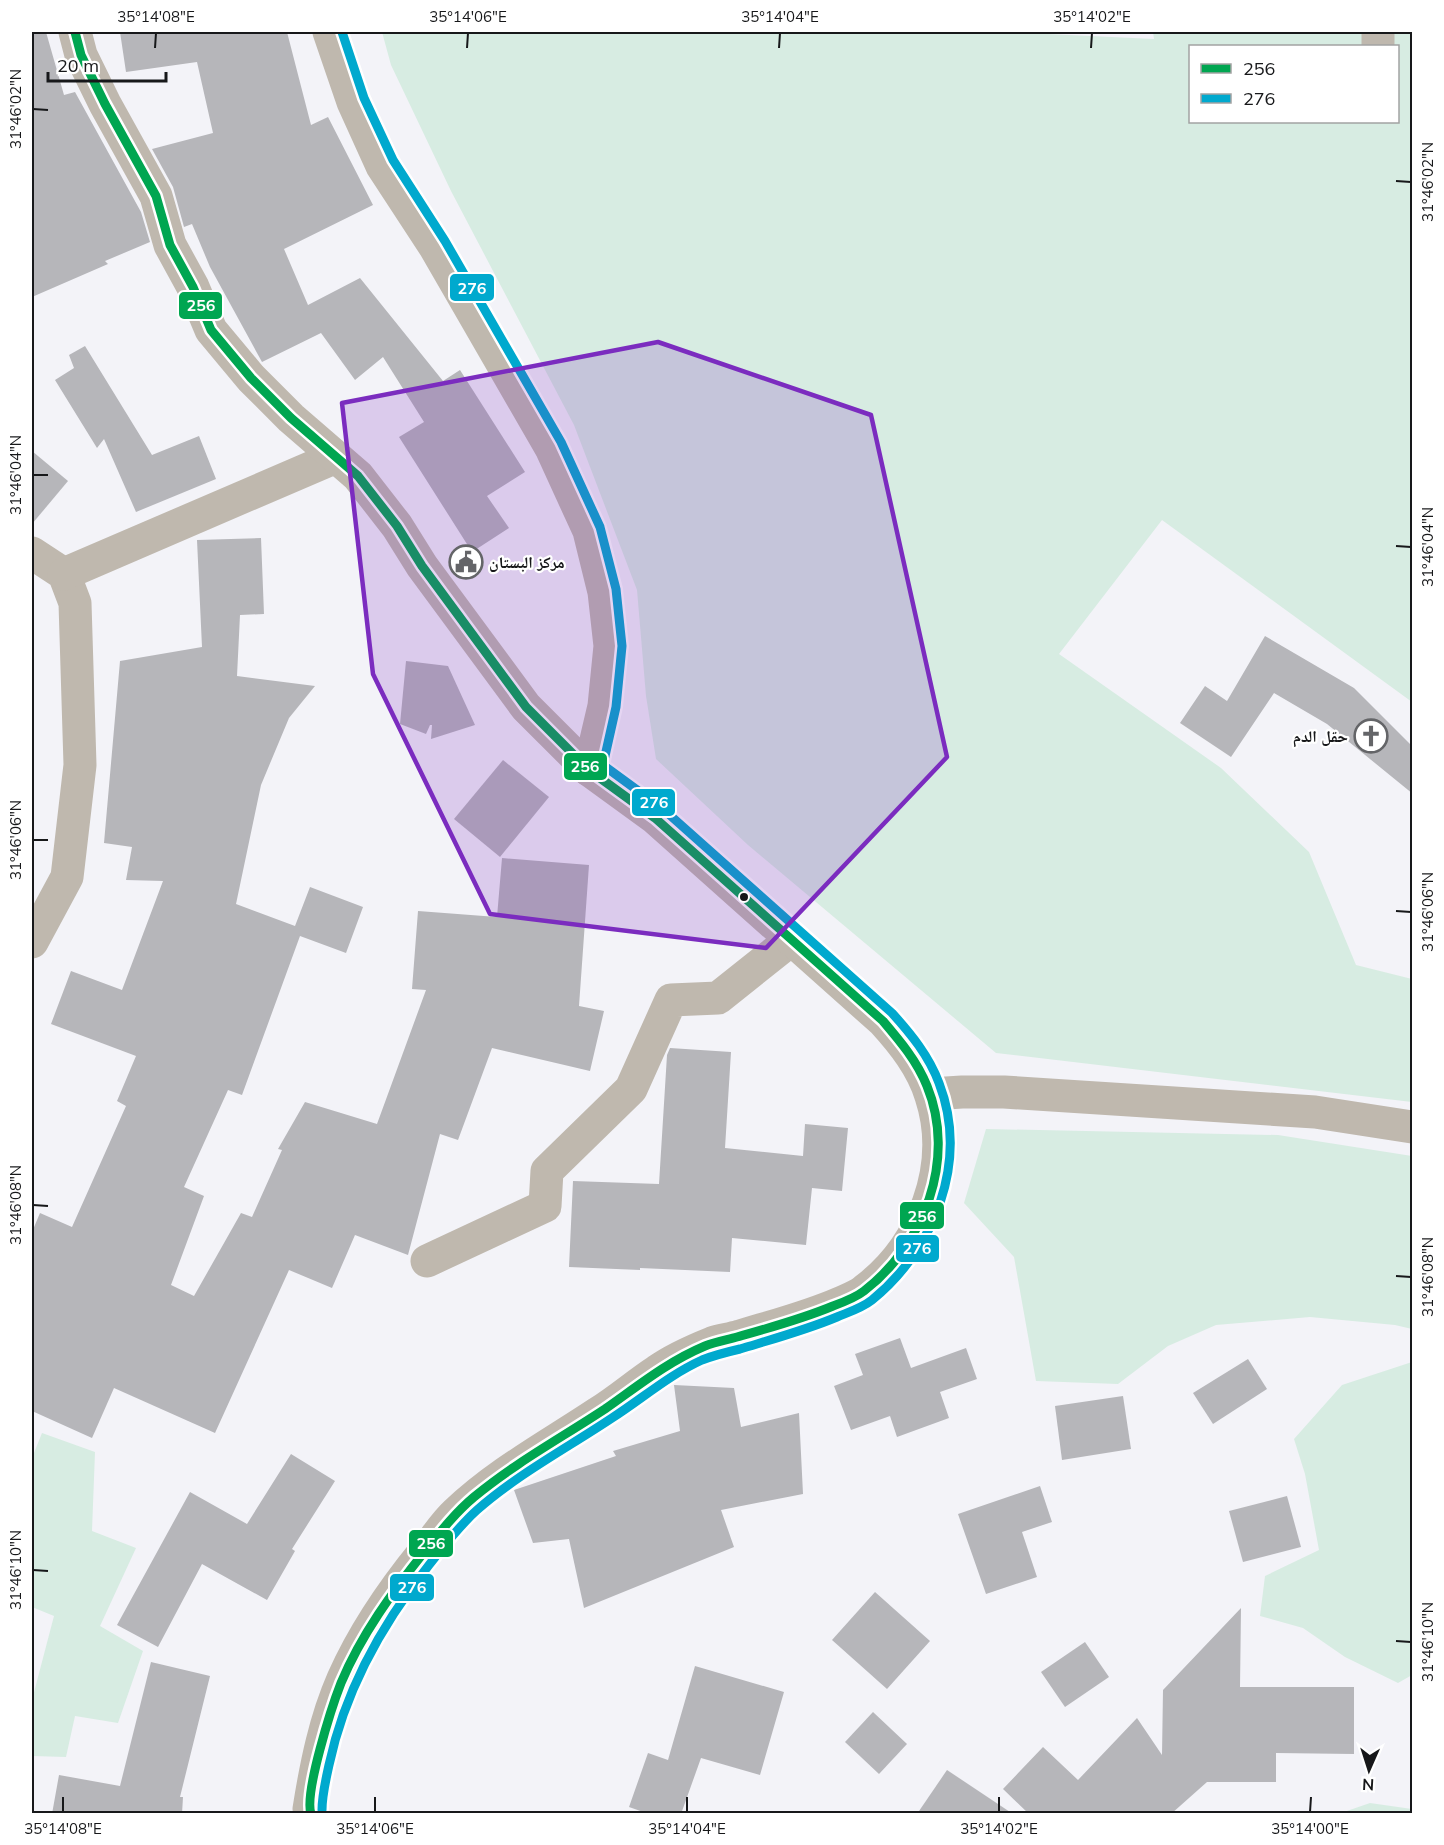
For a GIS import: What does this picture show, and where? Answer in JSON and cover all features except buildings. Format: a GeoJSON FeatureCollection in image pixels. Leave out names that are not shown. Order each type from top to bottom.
{"type":"FeatureCollection","features":[{"type":"Feature","properties":{"kind":"street"},"geometry":{"type":"LineString","coordinates":[[75,32],[81,55],[156,196],[170,245],[193,287],[211,330],[251,378],[291,418],[358,476],[397,526],[422,566],[526,707],[589,770],[655,818],[883,1021],[913,1058],[931,1094],[938,1119],[939,1152],[927,1207],[906,1248],[886,1272],[863,1292],[829,1308],[713,1343],[660,1368],[599,1413],[545,1445],[455,1514],[404,1576],[366,1634],[344,1679],[329,1718],[315,1769],[309,1809],[311,1814]]}},
{"type":"Feature","properties":{"kind":"street"},"geometry":{"type":"LineString","coordinates":[[329,32],[352,102],[382,166],[435,247],[551,448],[589,531],[604,592],[610,646],[604,706],[589,770]]}},
{"type":"Feature","properties":{"kind":"street"},"geometry":{"type":"LineString","coordinates":[[64,574],[336,457]]}},
{"type":"Feature","properties":{"kind":"street"},"geometry":{"type":"LineString","coordinates":[[32,553],[64,574],[75,603],[80,765],[67,877],[32,942]]}},
{"type":"Feature","properties":{"kind":"street"},"geometry":{"type":"LineString","coordinates":[[427,1261],[544,1206],[548,1171],[631,1089],[671,1000],[718,998],[792,939]]}},
{"type":"Feature","properties":{"kind":"street"},"geometry":{"type":"LineString","coordinates":[[931,1094],[1004,1092],[1315,1112],[1413,1127]]}},
{"type":"Feature","properties":{"kind":"highlighted area"},"geometry":{"type":"Polygon","coordinates":[[[658,342],[871,415],[947,757],[766,948],[490,914],[373,674],[342,403],[658,342]]]}},
{"type":"Feature","properties":{"kind":"green space"},"geometry":{"type":"Polygon","coordinates":[[[382,32],[1008,32],[1154,39],[1153,32],[1412,32],[1412,702],[1162,520],[1059,654],[1221,768],[1309,852],[1356,965],[1412,979],[1412,1102],[996,1053],[748,845],[656,759],[646,696],[637,590],[574,425],[451,191],[391,65],[382,32]]]}},
{"type":"Feature","properties":{"kind":"green space"},"geometry":{"type":"Polygon","coordinates":[[[986,1129],[1278,1135],[1412,1156],[1412,1329],[1395,1325],[1310,1317],[1216,1325],[1168,1346],[1118,1384],[1036,1381],[1014,1257],[964,1203],[986,1129]]]}},
{"type":"Feature","properties":{"kind":"green space"},"geometry":{"type":"Polygon","coordinates":[[[1412,1362],[1412,1675],[1398,1683],[1345,1657],[1303,1628],[1260,1616],[1265,1576],[1319,1550],[1305,1474],[1294,1439],[1342,1385],[1412,1362]]]}},
{"type":"Feature","properties":{"kind":"green space"},"geometry":{"type":"Polygon","coordinates":[[[42,1433],[95,1452],[92,1531],[136,1548],[100,1626],[143,1651],[118,1723],[75,1716],[66,1757],[32,1756],[32,1700],[54,1616],[32,1607],[32,1458],[42,1433]]]}},
{"type":"Feature","properties":{"kind":"green space"},"geometry":{"type":"Polygon","coordinates":[[[1370,1803],[1412,1809],[1412,1813],[1341,1813],[1370,1803]]]}},
{"type":"Feature","properties":{"kind":"transit line","name":"256"},"geometry":{"type":"LineString","coordinates":[[75,32],[81,55],[105,104],[156,196],[170,245],[193,287],[211,330],[251,378],[291,418],[358,476],[397,526],[422,566],[526,707],[589,770],[655,818],[883,1021],[918,1068],[927,1086],[935,1114],[938,1142],[936,1171],[929,1199],[918,1225],[903,1250],[885,1272],[864,1291],[849,1300],[809,1315],[709,1345],[678,1359],[506,1473],[474,1497],[448,1522],[390,1598],[349,1665],[337,1694],[320,1749],[311,1788],[311,1814]]}},
{"type":"Feature","properties":{"kind":"transit line","name":"276"},"geometry":{"type":"LineString","coordinates":[[322,1810],[324,1787],[336,1737],[367,1659],[395,1611],[464,1523],[493,1497],[526,1473],[690,1366],[702,1360],[813,1326],[855,1310],[872,1300],[913,1256],[929,1229],[940,1202],[948,1172],[950,1143],[947,1113],[935,1073],[919,1046],[892,1013],[663,809],[603,765],[616,707],[622,646],[616,589],[600,527],[561,442],[445,241],[393,160],[364,98],[342,32]]}},
{"type":"Feature","properties":{"kind":"place","name":"مركز البستان"},"geometry":{"type":"Point","coordinates":[466,562]}},
{"type":"Feature","properties":{"kind":"place","name":"حقل الدم"},"geometry":{"type":"Point","coordinates":[1371,736]}}]}
